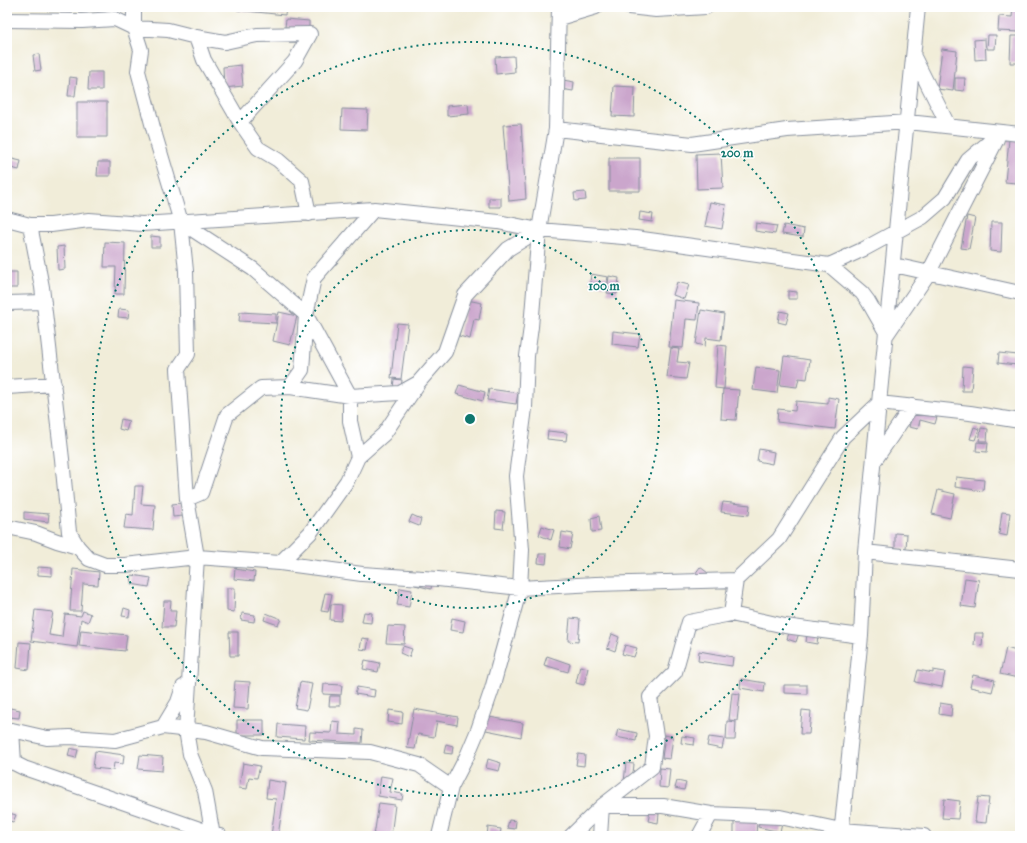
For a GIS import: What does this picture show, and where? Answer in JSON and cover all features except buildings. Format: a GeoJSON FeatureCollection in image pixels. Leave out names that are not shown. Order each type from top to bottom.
{"type":"FeatureCollection","features":[{"type":"Feature","properties":{"kind":"street"},"geometry":{"type":"LineString","coordinates":[[134,7],[134,28],[141,50],[138,71],[155,135],[182,222],[186,271],[188,354],[178,369],[187,499],[197,557],[186,730],[190,754],[205,791],[216,835]]}},
{"type":"Feature","properties":{"kind":"street"},"geometry":{"type":"LineString","coordinates":[[439,836],[451,787],[478,730],[492,689],[520,588],[522,550],[516,476],[525,408],[526,356],[531,327],[539,230],[556,129],[558,13],[596,7]]}},
{"type":"Feature","properties":{"kind":"street"},"geometry":{"type":"LineString","coordinates":[[629,7],[656,10],[706,7]]}},
{"type":"Feature","properties":{"kind":"street"},"geometry":{"type":"LineString","coordinates":[[841,833],[860,636],[865,552],[918,7]]}},
{"type":"Feature","properties":{"kind":"street"},"geometry":{"type":"LineString","coordinates":[[7,20],[82,21],[115,19],[134,28],[168,30],[225,42],[257,35],[310,34],[295,61],[240,122]]}},
{"type":"Feature","properties":{"kind":"street"},"geometry":{"type":"LineString","coordinates":[[196,37],[204,60],[240,122],[258,148],[278,160],[302,181],[309,214]]}},
{"type":"Feature","properties":{"kind":"street"},"geometry":{"type":"LineString","coordinates":[[914,57],[948,126]]}},
{"type":"Feature","properties":{"kind":"street"},"geometry":{"type":"LineString","coordinates":[[556,129],[692,144],[788,130],[908,122],[1020,134]]}},
{"type":"Feature","properties":{"kind":"street"},"geometry":{"type":"LineString","coordinates":[[829,265],[864,249],[923,217],[945,198],[968,160],[1001,132]]}},
{"type":"Feature","properties":{"kind":"street"},"geometry":{"type":"LineString","coordinates":[[887,334],[928,274],[1001,132]]}},
{"type":"Feature","properties":{"kind":"street"},"geometry":{"type":"LineString","coordinates":[[290,387],[302,370],[306,316],[314,278],[374,209]]}},
{"type":"Feature","properties":{"kind":"street"},"geometry":{"type":"LineString","coordinates":[[7,219],[30,225],[51,225],[89,220],[142,224],[374,209],[498,222],[539,230],[635,238],[829,265],[862,293],[887,334]]}},
{"type":"Feature","properties":{"kind":"street"},"geometry":{"type":"LineString","coordinates":[[182,222],[253,269],[306,316],[350,396],[350,421],[358,457]]}},
{"type":"Feature","properties":{"kind":"street"},"geometry":{"type":"LineString","coordinates":[[30,225],[44,302],[69,532],[78,547],[89,559],[105,566],[197,557],[280,563],[362,574],[438,579],[520,588],[736,580]]}},
{"type":"Feature","properties":{"kind":"street"},"geometry":{"type":"LineString","coordinates":[[280,563],[310,533],[347,482],[358,457],[384,434],[418,383],[444,352],[465,295],[508,249],[539,230]]}},
{"type":"Feature","properties":{"kind":"street"},"geometry":{"type":"LineString","coordinates":[[894,265],[928,274],[989,285],[1020,293]]}},
{"type":"Feature","properties":{"kind":"street"},"geometry":{"type":"LineString","coordinates":[[7,304],[44,302]]}},
{"type":"Feature","properties":{"kind":"street"},"geometry":{"type":"LineString","coordinates":[[187,499],[201,493],[227,415],[261,388],[290,387],[350,396],[400,393],[418,383]]}},
{"type":"Feature","properties":{"kind":"street"},"geometry":{"type":"LineString","coordinates":[[7,386],[54,384]]}},
{"type":"Feature","properties":{"kind":"street"},"geometry":{"type":"LineString","coordinates":[[731,614],[736,580],[779,539],[843,437],[879,403],[912,406],[1020,421]]}},
{"type":"Feature","properties":{"kind":"street"},"geometry":{"type":"LineString","coordinates":[[874,462],[912,406]]}},
{"type":"Feature","properties":{"kind":"street"},"geometry":{"type":"LineString","coordinates":[[7,527],[36,533],[78,547]]}},
{"type":"Feature","properties":{"kind":"street"},"geometry":{"type":"LineString","coordinates":[[865,552],[1020,569]]}},
{"type":"Feature","properties":{"kind":"street"},"geometry":{"type":"LineString","coordinates":[[571,836],[602,806],[652,767],[656,736],[650,697],[675,672],[689,622],[731,614],[785,626],[860,636]]}},
{"type":"Feature","properties":{"kind":"street"},"geometry":{"type":"LineString","coordinates":[[162,727],[178,702],[189,671]]}},
{"type":"Feature","properties":{"kind":"street"},"geometry":{"type":"LineString","coordinates":[[216,835],[10,762],[9,733],[47,738],[70,737],[115,740],[162,727],[206,732],[262,748],[370,752],[419,765],[451,787]]}},
{"type":"Feature","properties":{"kind":"street"},"geometry":{"type":"LineString","coordinates":[[602,806],[663,806],[711,814],[780,816],[841,833],[924,836]]}},
{"type":"Feature","properties":{"kind":"street"},"geometry":{"type":"LineString","coordinates":[[600,836],[602,806]]}},
{"type":"Feature","properties":{"kind":"street"},"geometry":{"type":"LineString","coordinates":[[699,836],[711,814]]}}]}
